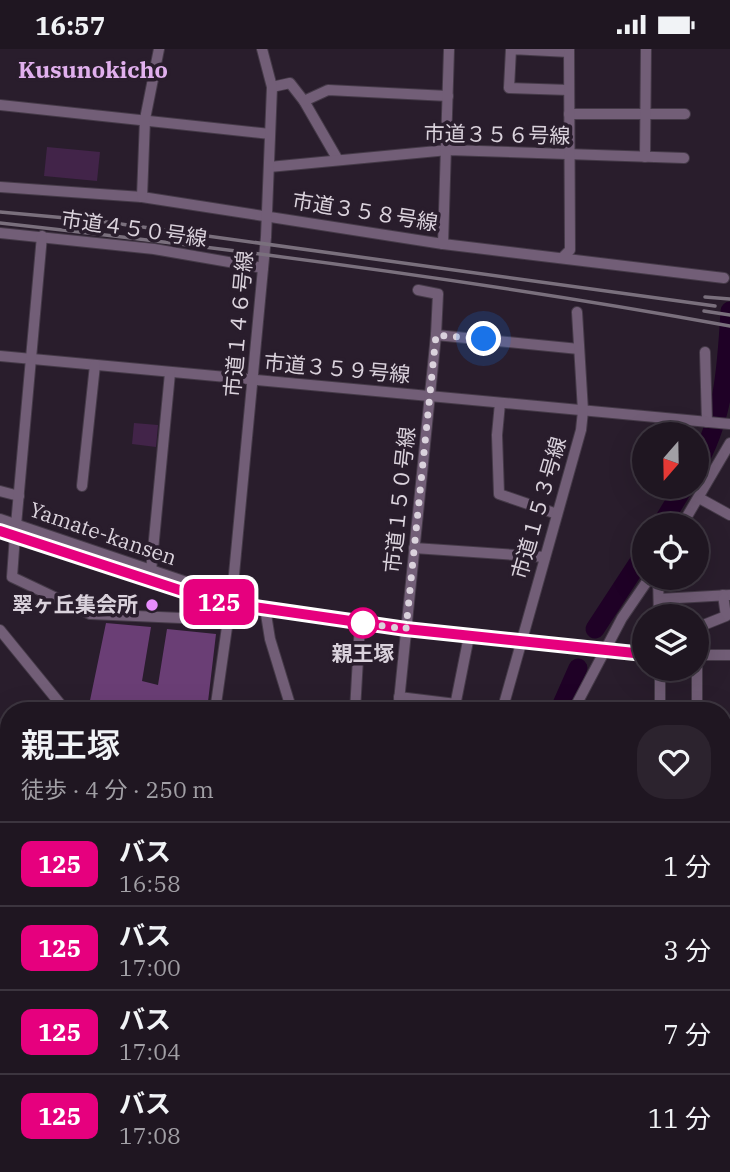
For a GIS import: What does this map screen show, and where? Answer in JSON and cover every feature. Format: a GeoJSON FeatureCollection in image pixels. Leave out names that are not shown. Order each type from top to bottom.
{"type":"FeatureCollection","features":[{"type":"Feature","properties":{"kind":"street"},"geometry":{"type":"LineString","coordinates":[[142,197],[145,119],[159,49]]}},
{"type":"Feature","properties":{"kind":"street","name":"市道１４６号線"},"geometry":{"type":"LineString","coordinates":[[227,620],[231,603],[267,216],[272,87],[262,49]]}},
{"type":"Feature","properties":{"kind":"street"},"geometry":{"type":"LineString","coordinates":[[443,244],[448,150],[449,49]]}},
{"type":"Feature","properties":{"kind":"street"},"geometry":{"type":"LineString","coordinates":[[562,258],[569,250],[569,90],[569,51],[510,49],[509,88],[569,90]]}},
{"type":"Feature","properties":{"kind":"street"},"geometry":{"type":"LineString","coordinates":[[645,157],[646,49]]}},
{"type":"Feature","properties":{"kind":"street"},"geometry":{"type":"LineString","coordinates":[[272,87],[290,83],[304,101],[338,160]]}},
{"type":"Feature","properties":{"kind":"street"},"geometry":{"type":"LineString","coordinates":[[304,101],[328,90],[448,96]]}},
{"type":"Feature","properties":{"kind":"street"},"geometry":{"type":"LineString","coordinates":[[0,105],[270,134]]}},
{"type":"Feature","properties":{"kind":"street"},"geometry":{"type":"LineString","coordinates":[[569,114],[685,114]]}},
{"type":"Feature","properties":{"kind":"street","name":"市道３５６号線"},"geometry":{"type":"LineString","coordinates":[[269,167],[448,150],[684,158]]}},
{"type":"Feature","properties":{"kind":"street","name":"市道３５８号線"},"geometry":{"type":"LineString","coordinates":[[0,187],[142,197],[443,244],[724,278]]}},
{"type":"Feature","properties":{"kind":"street","name":"市道４５０号線"},"geometry":{"type":"LineString","coordinates":[[0,233],[154,249],[263,268]]}},
{"type":"Feature","properties":{"kind":"street"},"geometry":{"type":"LineString","coordinates":[[42,236],[12,577],[90,614],[227,620],[216,702]]}},
{"type":"Feature","properties":{"kind":"street","name":"市道１５０号線"},"geometry":{"type":"LineString","coordinates":[[399,702],[431,397],[438,294],[418,290]]}},
{"type":"Feature","properties":{"kind":"street","name":"市道１５３号線"},"geometry":{"type":"LineString","coordinates":[[504,702],[583,411],[577,312]]}},
{"type":"Feature","properties":{"kind":"street"},"geometry":{"type":"LineString","coordinates":[[436,335],[579,349]]}},
{"type":"Feature","properties":{"kind":"street"},"geometry":{"type":"LineString","coordinates":[[705,352],[718,423]]}},
{"type":"Feature","properties":{"kind":"street","name":"市道３５９号線"},"geometry":{"type":"LineString","coordinates":[[0,356],[718,423]]}},
{"type":"Feature","properties":{"kind":"street"},"geometry":{"type":"LineString","coordinates":[[82,486],[95,365]]}},
{"type":"Feature","properties":{"kind":"street"},"geometry":{"type":"LineString","coordinates":[[151,571],[170,373]]}},
{"type":"Feature","properties":{"kind":"street"},"geometry":{"type":"LineString","coordinates":[[500,403],[497,435],[499,494],[557,515]]}},
{"type":"Feature","properties":{"kind":"street"},"geometry":{"type":"LineString","coordinates":[[709,480],[730,443]]}},
{"type":"Feature","properties":{"kind":"street"},"geometry":{"type":"LineString","coordinates":[[0,491],[19,496]]}},
{"type":"Feature","properties":{"kind":"street"},"geometry":{"type":"LineString","coordinates":[[701,499],[730,515]]}},
{"type":"Feature","properties":{"kind":"street","name":"Yamate-kansen"},"geometry":{"type":"LineString","coordinates":[[0,519],[15,530],[162,586],[213,601],[406,629],[600,651]]}},
{"type":"Feature","properties":{"kind":"street","name":"Yamate-kansen"},"geometry":{"type":"LineString","coordinates":[[0,531],[15,530],[151,571],[216,592],[231,603]]}},
{"type":"Feature","properties":{"kind":"street"},"geometry":{"type":"LineString","coordinates":[[414,548],[545,557]]}},
{"type":"Feature","properties":{"kind":"street"},"geometry":{"type":"LineString","coordinates":[[577,702],[600,651],[641,590]]}},
{"type":"Feature","properties":{"kind":"street"},"geometry":{"type":"LineString","coordinates":[[659,590],[659,604]]}},
{"type":"Feature","properties":{"kind":"street"},"geometry":{"type":"LineString","coordinates":[[659,599],[727,595],[726,616],[709,623]]}},
{"type":"Feature","properties":{"kind":"street"},"geometry":{"type":"LineString","coordinates":[[265,608],[270,639],[289,702]]}},
{"type":"Feature","properties":{"kind":"street"},"geometry":{"type":"LineString","coordinates":[[356,702],[360,623]]}},
{"type":"Feature","properties":{"kind":"street"},"geometry":{"type":"LineString","coordinates":[[0,630],[59,702]]}},
{"type":"Feature","properties":{"kind":"street"},"geometry":{"type":"LineString","coordinates":[[456,702],[469,636]]}},
{"type":"Feature","properties":{"kind":"street"},"geometry":{"type":"LineString","coordinates":[[600,651],[632,653]]}},
{"type":"Feature","properties":{"kind":"street"},"geometry":{"type":"LineString","coordinates":[[709,655],[730,655]]}},
{"type":"Feature","properties":{"kind":"street"},"geometry":{"type":"LineString","coordinates":[[660,681],[660,702]]}},
{"type":"Feature","properties":{"kind":"street"},"geometry":{"type":"LineString","coordinates":[[697,681],[697,702]]}},
{"type":"Feature","properties":{"kind":"street"},"geometry":{"type":"LineString","coordinates":[[399,697],[427,702]]}},
{"type":"Feature","properties":{"kind":"shaded area"},"geometry":{"type":"Polygon","coordinates":[[[47,147],[100,152],[97,181],[44,176],[47,147]]]}},
{"type":"Feature","properties":{"kind":"shaded area"},"geometry":{"type":"Polygon","coordinates":[[[134,423],[158,425],[156,447],[132,444],[134,423]]]}},
{"type":"Feature","properties":{"kind":"shaded area"},"geometry":{"type":"Polygon","coordinates":[[[106,623],[151,627],[142,681],[158,685],[167,629],[216,634],[208,702],[90,702],[106,623]]]}},
{"type":"Feature","properties":{"kind":"waterway"},"geometry":{"type":"LineString","coordinates":[[709,439],[722,391],[730,311]]}},
{"type":"Feature","properties":{"kind":"waterway"},"geometry":{"type":"LineString","coordinates":[[668,513],[677,499]]}},
{"type":"Feature","properties":{"kind":"waterway"},"geometry":{"type":"LineString","coordinates":[[595,629],[632,572]]}},
{"type":"Feature","properties":{"kind":"waterway"},"geometry":{"type":"LineString","coordinates":[[563,702],[578,668]]}},
{"type":"Feature","properties":{"kind":"railway"},"geometry":{"type":"LineString","coordinates":[[0,212],[99,221],[715,306]]}},
{"type":"Feature","properties":{"kind":"railway"},"geometry":{"type":"LineString","coordinates":[[0,223],[366,268],[730,326]]}},
{"type":"Feature","properties":{"kind":"railway"},"geometry":{"type":"LineString","coordinates":[[705,297],[730,299]]}},
{"type":"Feature","properties":{"kind":"railway"},"geometry":{"type":"LineString","coordinates":[[704,311],[730,315]]}},
{"type":"Feature","properties":{"kind":"bus line","name":"125"},"geometry":{"type":"LineString","coordinates":[[0,531],[213,601],[406,629],[632,653]]}},
{"type":"Feature","properties":{"kind":"place","name":"翠ヶ丘集会所"},"geometry":{"type":"Point","coordinates":[152,605]}},
{"type":"Feature","properties":{"kind":"place","name":"親王塚"},"geometry":{"type":"Point","coordinates":[363,623]}},
{"type":"Feature","properties":{"kind":"district","name":"Kusunokicho"},"geometry":{"type":"Point","coordinates":[93,70]}},
{"type":"Feature","properties":{"kind":"route"},"geometry":{"type":"LineString","coordinates":[[363,623],[360,623],[406,629],[436,335],[484,339]]}}]}
